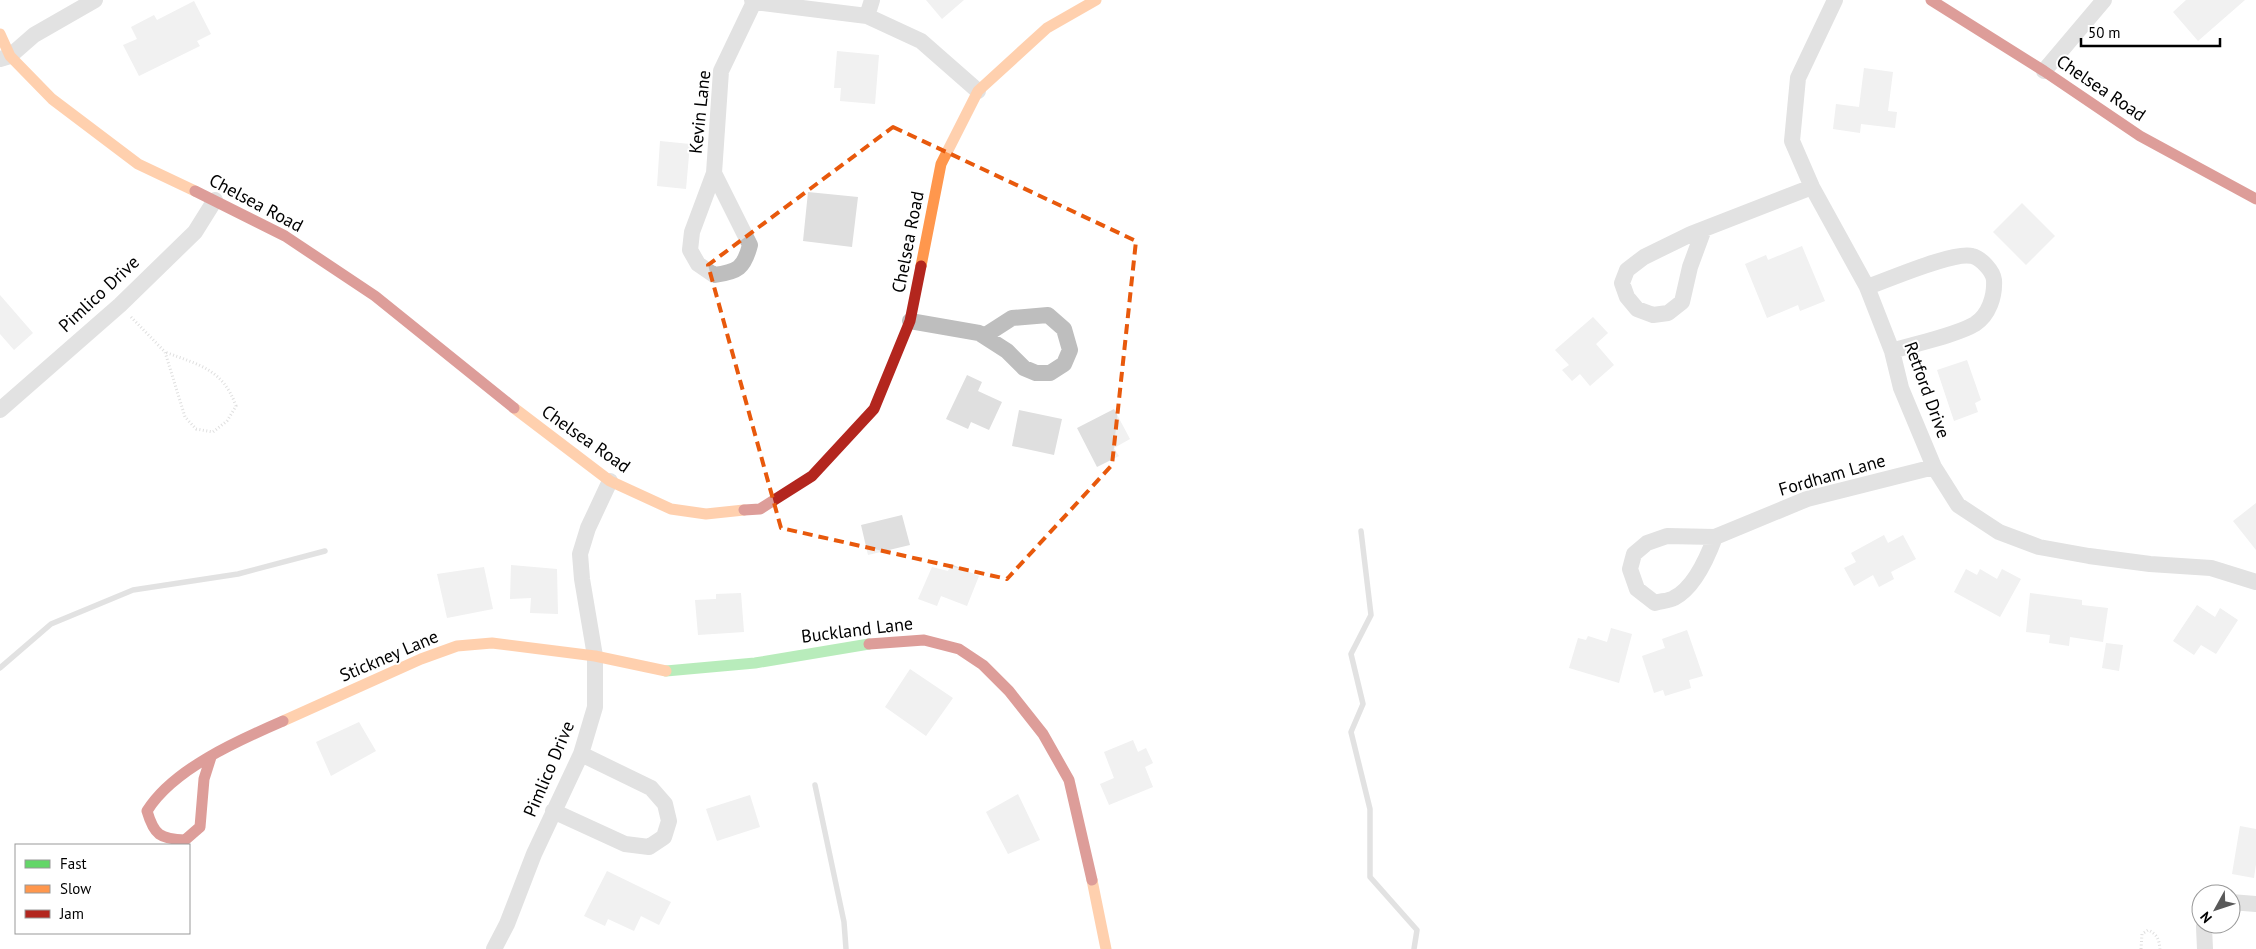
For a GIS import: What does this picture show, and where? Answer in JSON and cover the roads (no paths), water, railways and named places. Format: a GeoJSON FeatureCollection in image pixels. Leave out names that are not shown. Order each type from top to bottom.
{"type":"FeatureCollection","features":[{"type":"Feature","properties":{"kind":"street"},"geometry":{"type":"LineString","coordinates":[[5,57],[34,35],[95,0]]}},
{"type":"Feature","properties":{"kind":"street"},"geometry":{"type":"LineString","coordinates":[[867,16],[872,0]]}},
{"type":"Feature","properties":{"kind":"street","name":"Chelsea Road"},"geometry":{"type":"LineString","coordinates":[[0,34],[5,57],[52,99],[138,164],[215,200],[285,236],[375,296],[519,412],[610,481],[672,508],[706,514],[760,509],[812,476],[874,409],[910,321],[941,164],[978,92],[1047,28],[1096,0]]}},
{"type":"Feature","properties":{"kind":"street","name":"Retford Drive"},"geometry":{"type":"LineString","coordinates":[[1835,0],[1798,78],[1792,141],[1812,187],[1867,287],[1892,351],[1901,388],[1934,467],[1958,505],[2000,532],[2031,544],[2089,556],[2150,564],[2211,568],[2256,582]]}},
{"type":"Feature","properties":{"kind":"street","name":"Chelsea Road"},"geometry":{"type":"LineString","coordinates":[[1931,0],[2140,136],[2256,199]]}},
{"type":"Feature","properties":{"kind":"street"},"geometry":{"type":"LineString","coordinates":[[2044,72],[2104,0]]}},
{"type":"Feature","properties":{"kind":"street"},"geometry":{"type":"LineString","coordinates":[[753,1],[867,16],[921,41],[978,92]]}},
{"type":"Feature","properties":{"kind":"street","name":"Kevin Lane"},"geometry":{"type":"LineString","coordinates":[[714,173],[750,244],[746,262],[732,273],[714,275],[698,264],[690,250],[692,232],[714,173],[721,71],[753,1]]}},
{"type":"Feature","properties":{"kind":"street"},"geometry":{"type":"LineString","coordinates":[[1704,229],[1690,267],[1682,302],[1668,313],[1653,315],[1637,309],[1627,297],[1622,283],[1626,270],[1644,257],[1704,229],[1812,187]]}},
{"type":"Feature","properties":{"kind":"street","name":"Pimlico Drive"},"geometry":{"type":"LineString","coordinates":[[0,410],[120,305],[195,232],[215,200]]}},
{"type":"Feature","properties":{"kind":"street"},"geometry":{"type":"LineString","coordinates":[[1867,287],[1956,256],[1973,256],[1988,267],[1994,278],[1994,290],[1989,309],[1976,323],[1892,351]]}},
{"type":"Feature","properties":{"kind":"street"},"geometry":{"type":"LineString","coordinates":[[910,321],[979,333],[1007,351],[1024,368],[1036,373],[1050,373],[1064,364],[1070,350],[1064,329],[1048,315],[1012,318],[984,336]]}},
{"type":"Feature","properties":{"kind":"street","name":"Fordham Lane"},"geometry":{"type":"LineString","coordinates":[[1715,537],[1707,559],[1694,579],[1675,598],[1655,603],[1637,588],[1630,569],[1634,554],[1647,543],[1667,536],[1715,537],[1806,499],[1934,467]]}},
{"type":"Feature","properties":{"kind":"street","name":"Pimlico Drive"},"geometry":{"type":"LineString","coordinates":[[494,949],[507,924],[553,811],[581,754],[595,707],[594,656],[580,554],[588,528],[610,481]]}},
{"type":"Feature","properties":{"kind":"street","name":"Buckland Lane"},"geometry":{"type":"LineString","coordinates":[[594,656],[670,672],[755,663],[823,650],[889,641],[924,640],[959,649],[983,665],[1009,691],[1043,734],[1069,780],[1101,918],[1106,949]]}},
{"type":"Feature","properties":{"kind":"street","name":"Stickney Lane"},"geometry":{"type":"LineString","coordinates":[[211,757],[204,780],[200,827],[186,840],[166,840],[152,829],[147,811],[154,798],[175,781],[227,746],[421,659],[457,646],[492,644],[594,656]]}},
{"type":"Feature","properties":{"kind":"street"},"geometry":{"type":"LineString","coordinates":[[553,811],[625,844],[649,847],[664,837],[669,821],[665,804],[651,788],[581,754]]}},
{"type":"Feature","properties":{"kind":"street"},"geometry":{"type":"LineString","coordinates":[[2241,903],[2256,904]]}},
{"type":"Feature","properties":{"kind":"street"},"geometry":{"type":"LineString","coordinates":[[2204,934],[2205,949]]}},
{"type":"Feature","properties":{"kind":"waterway"},"geometry":{"type":"LineString","coordinates":[[1361,531],[1371,615],[1351,654],[1363,704],[1351,732],[1370,809],[1370,877],[1417,930],[1414,949]]}},
{"type":"Feature","properties":{"kind":"waterway"},"geometry":{"type":"LineString","coordinates":[[0,668],[51,624],[133,590],[238,574],[325,551]]}},
{"type":"Feature","properties":{"kind":"waterway"},"geometry":{"type":"LineString","coordinates":[[815,785],[844,922],[846,949]]}}]}
